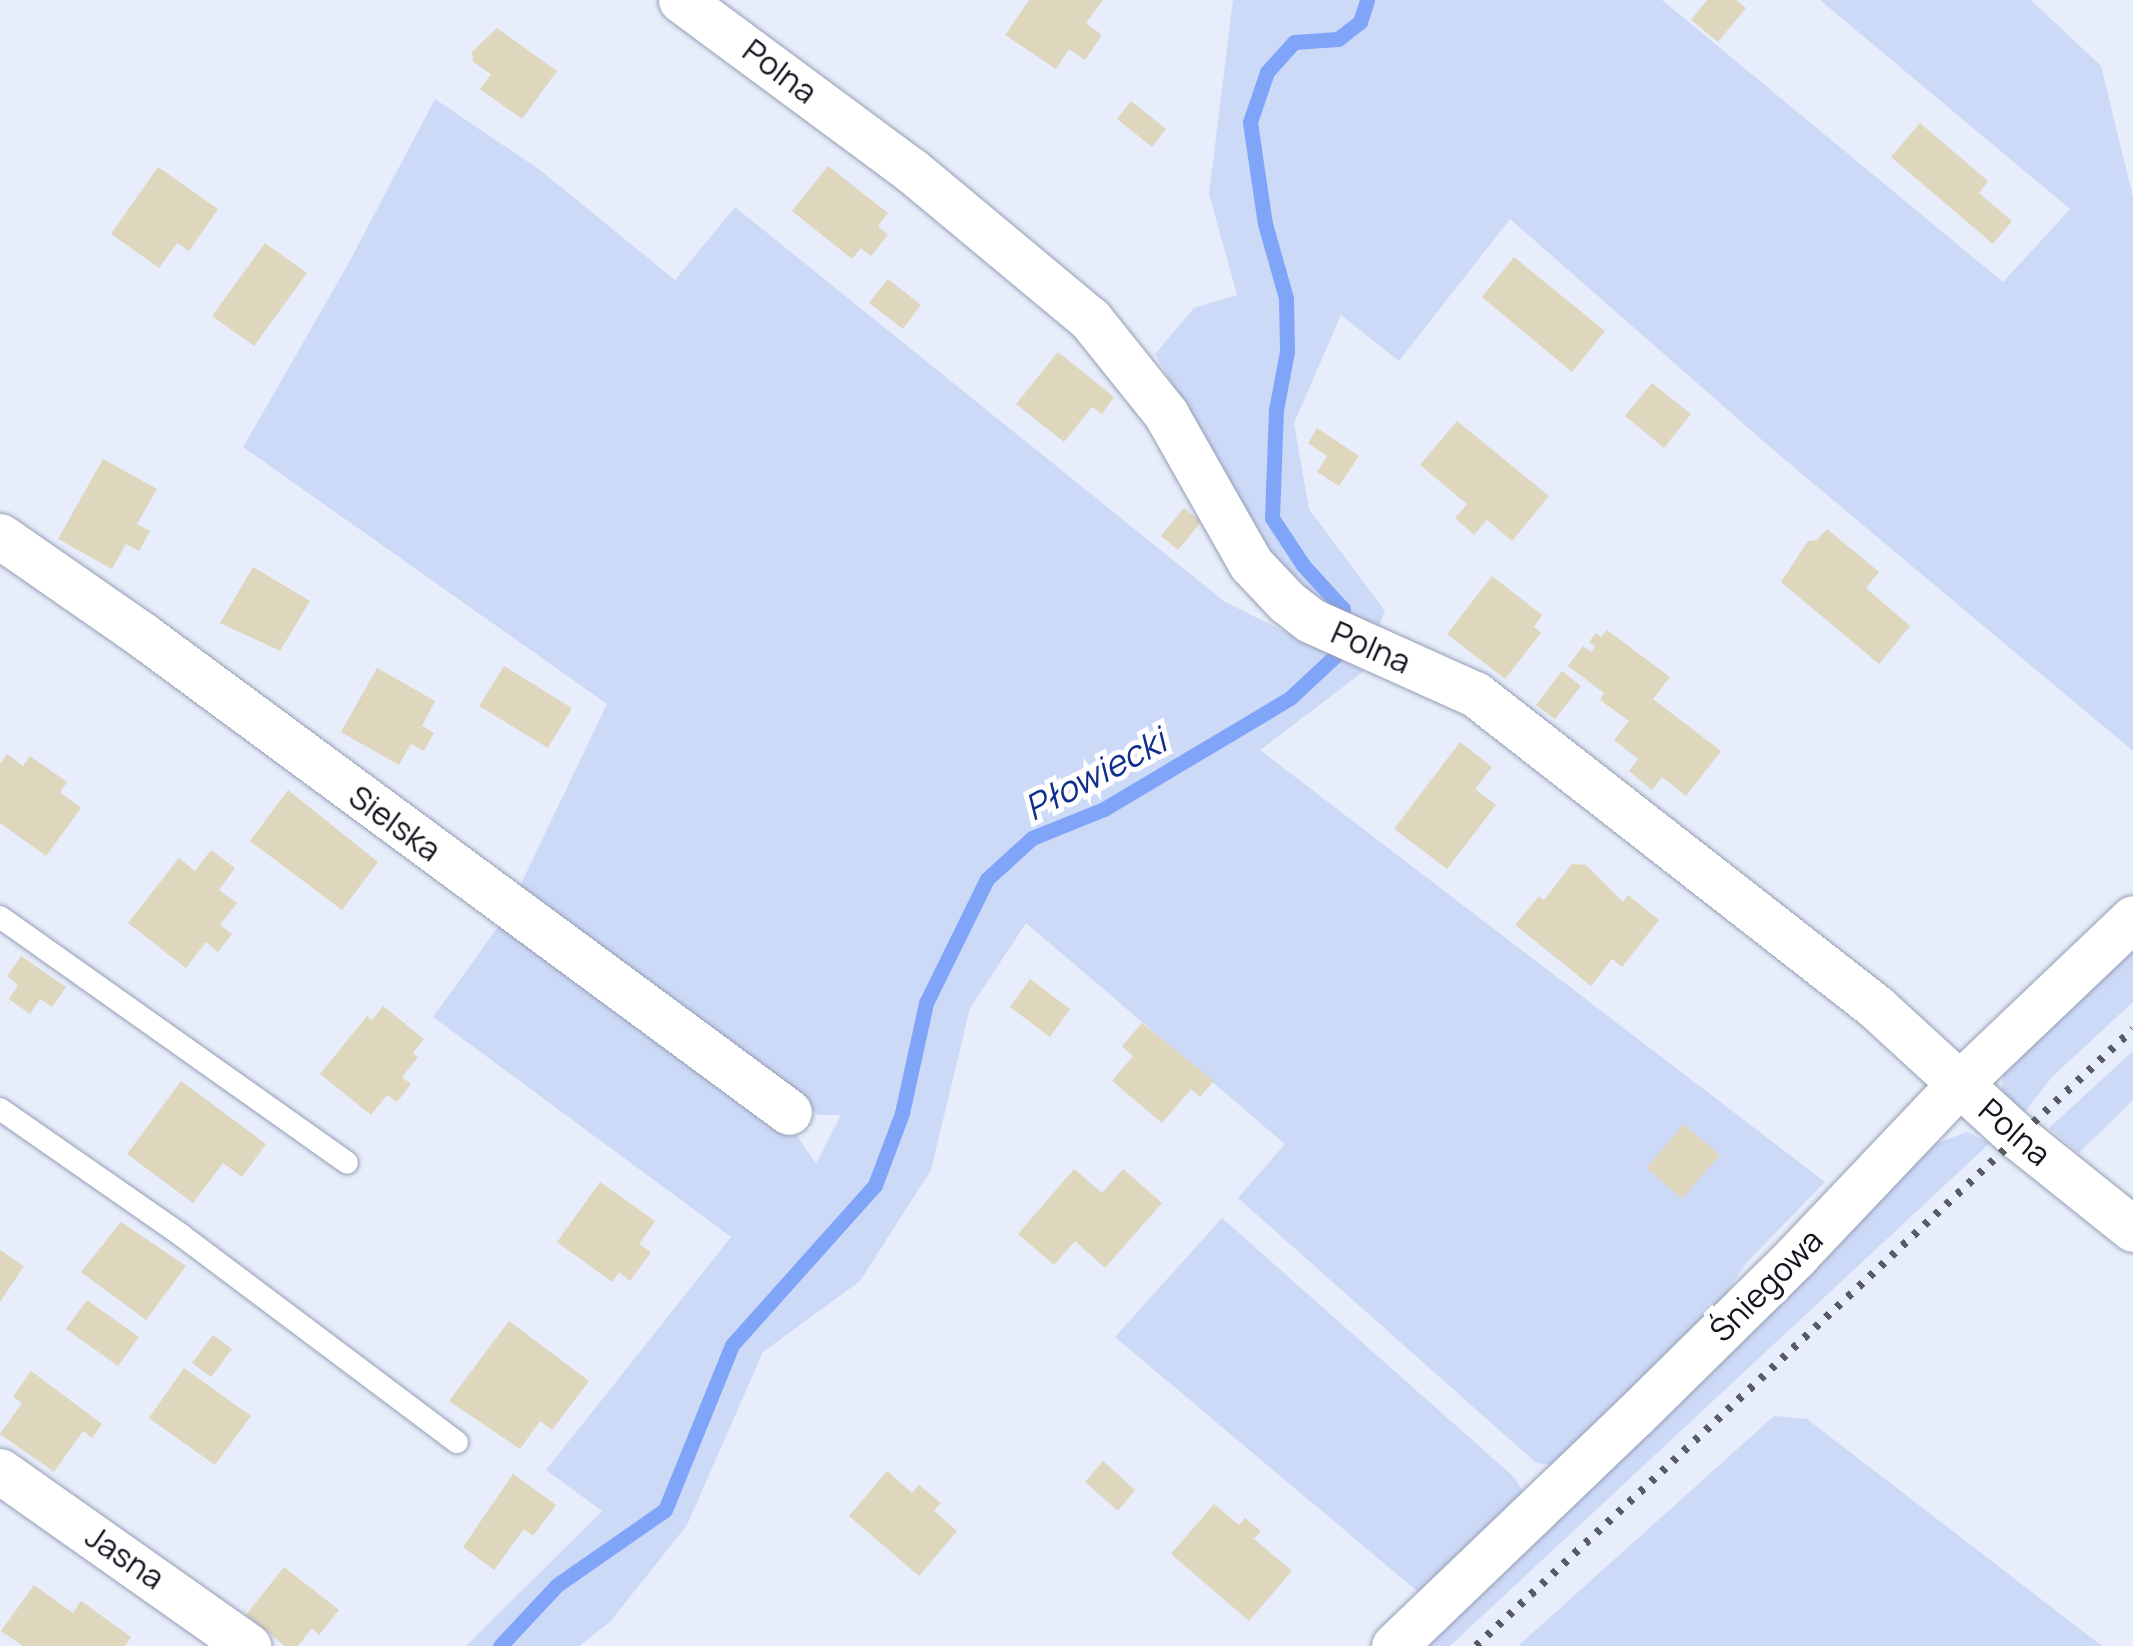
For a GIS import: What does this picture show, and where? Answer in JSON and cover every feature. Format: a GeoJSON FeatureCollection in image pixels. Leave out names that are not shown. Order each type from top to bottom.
{"type":"FeatureCollection","features":[{"type":"Feature","properties":{"kind":"street","name":"Polna"},"geometry":{"type":"LineString","coordinates":[[681,0],[912,170],[1090,319],[1166,414],[1251,564],[1310,620],[1475,694],[1876,1007],[2018,1138],[2133,1229]]}},
{"type":"Feature","properties":{"kind":"street","name":"Sielska"},"geometry":{"type":"LineString","coordinates":[[0,536],[142,634],[789,1112]]}},
{"type":"Feature","properties":{"kind":"street","name":"Śniegowa"},"geometry":{"type":"LineString","coordinates":[[1394,1646],[1783,1270],[1960,1083],[2133,918]]}},
{"type":"Feature","properties":{"kind":"street","name":"Jasna"},"geometry":{"type":"LineString","coordinates":[[0,1471],[248,1646]]}},
{"type":"Feature","properties":{"kind":"lane"},"geometry":{"type":"LineString","coordinates":[[0,917],[347,1163]]}},
{"type":"Feature","properties":{"kind":"lane"},"geometry":{"type":"LineString","coordinates":[[0,1109],[182,1235],[457,1442]]}},
{"type":"Feature","properties":{"kind":"shaded area"},"geometry":{"type":"Polygon","coordinates":[[[1233,0],[1662,0],[2003,282],[2070,209],[1820,0],[2031,0],[2101,66],[2133,197],[2133,751],[1778,454],[1510,219],[1399,361],[1341,315],[1294,423],[1309,509],[1385,611],[1378,629],[1300,595],[1237,500],[1155,354],[1194,308],[1237,295],[1209,194],[1233,0]]]}},
{"type":"Feature","properties":{"kind":"shaded area"},"geometry":{"type":"Polygon","coordinates":[[[435,99],[540,170],[675,280],[735,207],[1225,602],[1364,671],[1260,750],[1825,1182],[1747,1262],[1707,1322],[1556,1466],[1536,1463],[1238,1198],[1285,1144],[1026,923],[970,1008],[931,1170],[860,1281],[763,1352],[687,1525],[610,1622],[579,1646],[466,1646],[602,1511],[546,1470],[731,1237],[433,1017],[505,917],[793,1130],[816,1164],[841,1115],[818,1115],[518,890],[607,704],[243,447],[346,268],[435,99]]]}},
{"type":"Feature","properties":{"kind":"shaded area"},"geometry":{"type":"Polygon","coordinates":[[[2133,952],[2133,1002],[2052,1077],[2024,1113],[2001,1094],[2005,1061],[2133,952]]]}},
{"type":"Feature","properties":{"kind":"shaded area"},"geometry":{"type":"Polygon","coordinates":[[[2133,1051],[2133,1100],[2079,1153],[2049,1128],[2133,1051]]]}},
{"type":"Feature","properties":{"kind":"shaded area"},"geometry":{"type":"Polygon","coordinates":[[[1967,1132],[1990,1143],[1450,1646],[1424,1646],[1771,1313],[1929,1146],[1967,1132]]]}},
{"type":"Feature","properties":{"kind":"shaded area"},"geometry":{"type":"Polygon","coordinates":[[[1222,1218],[1515,1478],[1523,1492],[1418,1592],[1115,1337],[1222,1218]]]}},
{"type":"Feature","properties":{"kind":"shaded area"},"geometry":{"type":"Polygon","coordinates":[[[1774,1416],[1807,1419],[2102,1646],[1518,1646],[1774,1416]]]}},
{"type":"Feature","properties":{"kind":"building"},"geometry":{"type":"Polygon","coordinates":[[[1029,0],[1103,0],[1086,23],[1102,35],[1085,60],[1069,49],[1056,69],[1005,35],[1029,0]]]}},
{"type":"Feature","properties":{"kind":"building"},"geometry":{"type":"Polygon","coordinates":[[[1707,0],[1736,0],[1746,8],[1718,42],[1691,20],[1707,0]]]}},
{"type":"Feature","properties":{"kind":"building"},"geometry":{"type":"Polygon","coordinates":[[[497,28],[557,71],[522,119],[480,89],[491,74],[473,62],[472,52],[497,28]]]}},
{"type":"Feature","properties":{"kind":"building"},"geometry":{"type":"Polygon","coordinates":[[[1131,101],[1166,129],[1152,147],[1117,119],[1131,101]]]}},
{"type":"Feature","properties":{"kind":"building"},"geometry":{"type":"Polygon","coordinates":[[[1920,123],[1988,181],[1979,193],[2012,221],[1993,244],[1891,157],[1920,123]]]}},
{"type":"Feature","properties":{"kind":"building"},"geometry":{"type":"Polygon","coordinates":[[[828,166],[888,213],[878,226],[888,235],[871,256],[861,248],[852,259],[792,211],[828,166]]]}},
{"type":"Feature","properties":{"kind":"building"},"geometry":{"type":"Polygon","coordinates":[[[158,167],[218,209],[189,251],[177,243],[159,268],[111,234],[158,167]]]}},
{"type":"Feature","properties":{"kind":"building"},"geometry":{"type":"Polygon","coordinates":[[[265,243],[307,273],[254,346],[212,316],[265,243]]]}},
{"type":"Feature","properties":{"kind":"building"},"geometry":{"type":"Polygon","coordinates":[[[1514,257],[1605,331],[1572,372],[1482,297],[1514,257]]]}},
{"type":"Feature","properties":{"kind":"building"},"geometry":{"type":"Polygon","coordinates":[[[888,279],[921,305],[903,329],[869,303],[888,279]]]}},
{"type":"Feature","properties":{"kind":"building"},"geometry":{"type":"Polygon","coordinates":[[[1058,352],[1114,397],[1102,414],[1092,407],[1064,442],[1016,404],[1058,352]]]}},
{"type":"Feature","properties":{"kind":"building"},"geometry":{"type":"Polygon","coordinates":[[[1652,383],[1691,414],[1664,448],[1625,416],[1652,383]]]}},
{"type":"Feature","properties":{"kind":"building"},"geometry":{"type":"Polygon","coordinates":[[[1457,421],[1549,496],[1512,541],[1487,520],[1474,535],[1455,518],[1467,504],[1420,465],[1457,421]]]}},
{"type":"Feature","properties":{"kind":"building"},"geometry":{"type":"Polygon","coordinates":[[[1317,428],[1359,456],[1339,486],[1317,472],[1327,456],[1308,443],[1317,428]]]}},
{"type":"Feature","properties":{"kind":"building"},"geometry":{"type":"Polygon","coordinates":[[[103,459],[157,489],[137,524],[150,531],[139,551],[126,544],[112,569],[58,539],[103,459]]]}},
{"type":"Feature","properties":{"kind":"building"},"geometry":{"type":"Polygon","coordinates":[[[1184,508],[1201,522],[1178,550],[1161,536],[1184,508]]]}},
{"type":"Feature","properties":{"kind":"building"},"geometry":{"type":"Polygon","coordinates":[[[1827,529],[1879,572],[1866,588],[1910,626],[1879,664],[1781,582],[1808,541],[1817,540],[1827,529]]]}},
{"type":"Feature","properties":{"kind":"building"},"geometry":{"type":"Polygon","coordinates":[[[253,567],[310,601],[280,651],[220,623],[253,567]]]}},
{"type":"Feature","properties":{"kind":"building"},"geometry":{"type":"Polygon","coordinates":[[[1492,576],[1542,615],[1534,627],[1541,633],[1505,679],[1447,634],[1492,576]]]}},
{"type":"Feature","properties":{"kind":"building"},"geometry":{"type":"Polygon","coordinates":[[[1607,630],[1670,677],[1653,699],[1721,751],[1686,796],[1662,777],[1652,790],[1629,771],[1638,759],[1614,740],[1629,721],[1600,700],[1604,693],[1568,666],[1583,646],[1591,652],[1595,646],[1589,642],[1596,633],[1601,637],[1607,630]]]}},
{"type":"Feature","properties":{"kind":"building"},"geometry":{"type":"Polygon","coordinates":[[[504,666],[572,708],[548,748],[479,706],[504,666]]]}},
{"type":"Feature","properties":{"kind":"building"},"geometry":{"type":"Polygon","coordinates":[[[377,668],[435,701],[422,726],[434,733],[424,751],[411,744],[399,765],[341,732],[377,668]]]}},
{"type":"Feature","properties":{"kind":"building"},"geometry":{"type":"Polygon","coordinates":[[[1562,671],[1581,686],[1555,719],[1536,705],[1562,671]]]}},
{"type":"Feature","properties":{"kind":"building"},"geometry":{"type":"Polygon","coordinates":[[[1460,742],[1492,767],[1475,789],[1496,805],[1447,869],[1394,829],[1460,742]]]}},
{"type":"Feature","properties":{"kind":"building"},"geometry":{"type":"Polygon","coordinates":[[[7,754],[23,766],[30,756],[67,782],[60,792],[81,808],[46,856],[0,823],[0,764],[7,754]]]}},
{"type":"Feature","properties":{"kind":"building"},"geometry":{"type":"Polygon","coordinates":[[[288,790],[378,862],[342,910],[250,841],[288,790]]]}},
{"type":"Feature","properties":{"kind":"building"},"geometry":{"type":"Polygon","coordinates":[[[211,850],[235,868],[219,890],[237,903],[220,925],[232,934],[218,952],[206,942],[186,968],[128,923],[179,858],[195,871],[211,850]]]}},
{"type":"Feature","properties":{"kind":"building"},"geometry":{"type":"Polygon","coordinates":[[[1572,864],[1586,865],[1623,902],[1628,895],[1659,920],[1622,967],[1612,959],[1591,986],[1515,925],[1539,896],[1544,900],[1572,864]]]}},
{"type":"Feature","properties":{"kind":"building"},"geometry":{"type":"Polygon","coordinates":[[[21,956],[66,987],[52,1007],[40,999],[30,1014],[9,999],[18,985],[7,976],[21,956]]]}},
{"type":"Feature","properties":{"kind":"building"},"geometry":{"type":"Polygon","coordinates":[[[1030,979],[1070,1009],[1050,1037],[1010,1007],[1030,979]]]}},
{"type":"Feature","properties":{"kind":"building"},"geometry":{"type":"Polygon","coordinates":[[[383,1006],[424,1039],[413,1053],[418,1057],[402,1077],[411,1084],[397,1102],[387,1095],[371,1115],[320,1074],[367,1016],[372,1020],[383,1006]]]}},
{"type":"Feature","properties":{"kind":"building"},"geometry":{"type":"Polygon","coordinates":[[[1142,1023],[1214,1081],[1200,1097],[1191,1089],[1162,1123],[1112,1081],[1133,1056],[1122,1046],[1142,1023]]]}},
{"type":"Feature","properties":{"kind":"building"},"geometry":{"type":"Polygon","coordinates":[[[181,1081],[266,1144],[242,1177],[223,1163],[193,1203],[127,1154],[181,1081]]]}},
{"type":"Feature","properties":{"kind":"building"},"geometry":{"type":"Polygon","coordinates":[[[1684,1124],[1720,1155],[1682,1199],[1646,1168],[1684,1124]]]}},
{"type":"Feature","properties":{"kind":"building"},"geometry":{"type":"Polygon","coordinates":[[[1074,1169],[1102,1193],[1123,1169],[1162,1203],[1105,1268],[1075,1241],[1054,1265],[1018,1234],[1074,1169]]]}},
{"type":"Feature","properties":{"kind":"building"},"geometry":{"type":"Polygon","coordinates":[[[600,1182],[655,1221],[639,1244],[651,1252],[630,1281],[619,1272],[612,1282],[557,1242],[600,1182]]]}},
{"type":"Feature","properties":{"kind":"building"},"geometry":{"type":"Polygon","coordinates":[[[121,1222],[186,1266],[146,1320],[81,1272],[121,1222]]]}},
{"type":"Feature","properties":{"kind":"building"},"geometry":{"type":"Polygon","coordinates":[[[0,1250],[24,1266],[0,1302],[0,1250]]]}},
{"type":"Feature","properties":{"kind":"building"},"geometry":{"type":"Polygon","coordinates":[[[87,1300],[139,1337],[118,1366],[66,1329],[87,1300]]]}},
{"type":"Feature","properties":{"kind":"building"},"geometry":{"type":"Polygon","coordinates":[[[509,1321],[589,1381],[552,1430],[540,1421],[520,1449],[449,1401],[509,1321]]]}},
{"type":"Feature","properties":{"kind":"building"},"geometry":{"type":"Polygon","coordinates":[[[213,1335],[232,1349],[211,1377],[192,1363],[213,1335]]]}},
{"type":"Feature","properties":{"kind":"building"},"geometry":{"type":"Polygon","coordinates":[[[184,1368],[251,1416],[215,1465],[149,1418],[184,1368]]]}},
{"type":"Feature","properties":{"kind":"building"},"geometry":{"type":"Polygon","coordinates":[[[31,1371],[102,1424],[92,1438],[83,1431],[54,1472],[0,1434],[22,1403],[13,1397],[31,1371]]]}},
{"type":"Feature","properties":{"kind":"building"},"geometry":{"type":"Polygon","coordinates":[[[1103,1461],[1135,1490],[1118,1511],[1085,1482],[1103,1461]]]}},
{"type":"Feature","properties":{"kind":"building"},"geometry":{"type":"Polygon","coordinates":[[[887,1471],[912,1493],[919,1485],[941,1503],[934,1511],[957,1531],[919,1576],[849,1516],[887,1471]]]}},
{"type":"Feature","properties":{"kind":"building"},"geometry":{"type":"Polygon","coordinates":[[[513,1474],[556,1505],[533,1536],[524,1529],[494,1570],[463,1547],[513,1474]]]}},
{"type":"Feature","properties":{"kind":"building"},"geometry":{"type":"Polygon","coordinates":[[[1214,1504],[1239,1525],[1245,1518],[1261,1531],[1254,1539],[1292,1571],[1249,1621],[1171,1554],[1214,1504]]]}},
{"type":"Feature","properties":{"kind":"building"},"geometry":{"type":"Polygon","coordinates":[[[284,1567],[339,1610],[319,1635],[312,1628],[298,1646],[285,1646],[246,1615],[284,1567]]]}},
{"type":"Feature","properties":{"kind":"building"},"geometry":{"type":"Polygon","coordinates":[[[34,1585],[73,1613],[81,1601],[131,1637],[125,1646],[23,1646],[1,1631],[34,1585]]]}},
{"type":"Feature","properties":{"kind":"waterway","name":"Płowiecki"},"geometry":{"type":"LineString","coordinates":[[500,1646],[557,1585],[665,1510],[732,1345],[875,1185],[902,1113],[926,1003],[987,879],[1032,838],[1104,809],[1290,698],[1335,656],[1343,609],[1303,565],[1272,518],[1276,410],[1287,351],[1286,298],[1265,224],[1250,122],[1267,72],[1294,42],[1338,39],[1360,22],[1367,0]]}},
{"type":"Feature","properties":{"kind":"railway"},"geometry":{"type":"LineString","coordinates":[[1476,1646],[2133,1029]]}}]}
